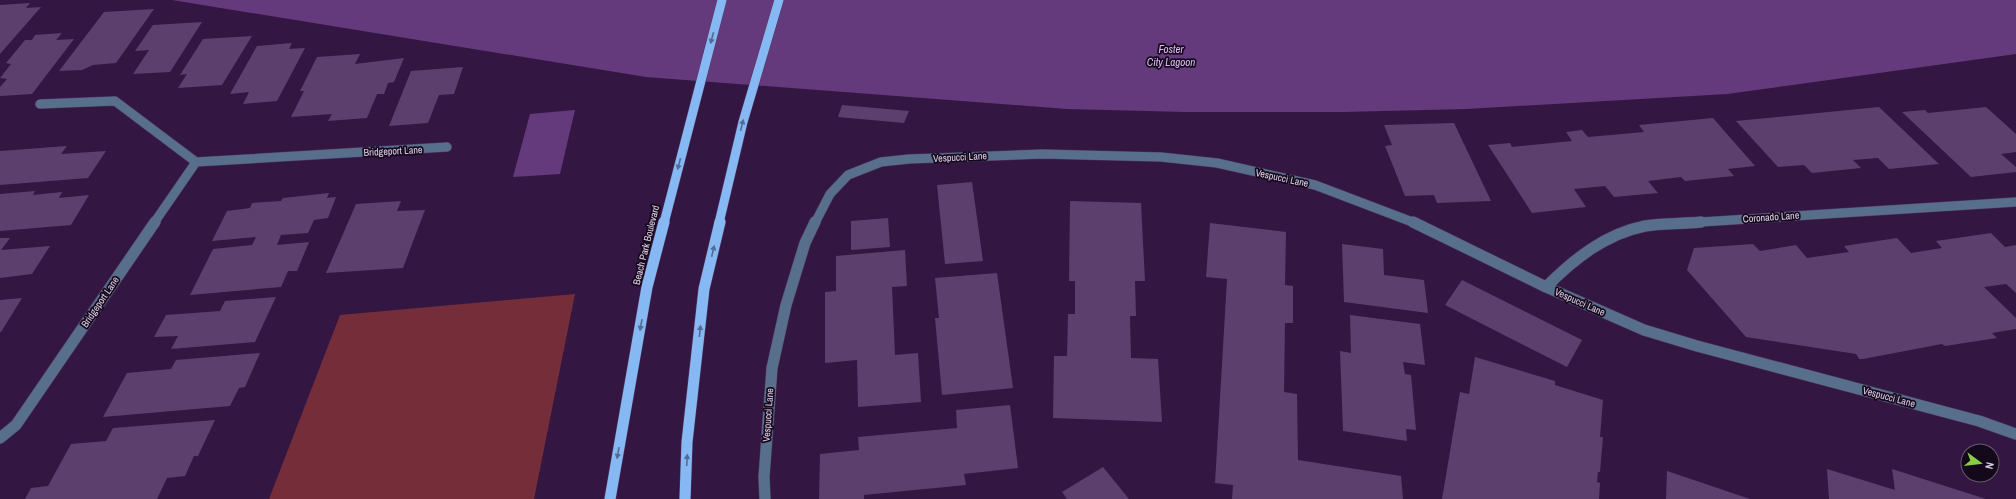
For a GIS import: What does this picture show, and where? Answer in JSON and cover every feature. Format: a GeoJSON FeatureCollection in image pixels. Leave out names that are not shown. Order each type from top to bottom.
{"type":"FeatureCollection","features":[{"type":"Feature","properties":{"kind":"main road","name":"Beach Park Boulevard"},"geometry":{"type":"LineString","coordinates":[[610,499],[647,287],[722,0]]}},
{"type":"Feature","properties":{"kind":"main road"},"geometry":{"type":"LineString","coordinates":[[685,499],[688,442],[704,289],[743,122],[779,0]]}},
{"type":"Feature","properties":{"kind":"street"},"geometry":{"type":"LineString","coordinates":[[40,104],[115,101],[196,162]]}},
{"type":"Feature","properties":{"kind":"street","name":"Bridgeport Lane"},"geometry":{"type":"LineString","coordinates":[[0,438],[16,425],[196,162],[447,147]]}},
{"type":"Feature","properties":{"kind":"street","name":"Vespucci Lane"},"geometry":{"type":"LineString","coordinates":[[765,499],[764,477],[772,368],[786,305],[805,244],[830,194],[848,175],[881,162],[998,155],[1110,154],[1160,156],[1217,164],[1315,185],[1389,212],[1442,235],[1546,287],[1644,330],[1697,346],[1979,421],[2016,434]]}},
{"type":"Feature","properties":{"kind":"street","name":"Coronado Lane"},"geometry":{"type":"LineString","coordinates":[[1546,287],[1568,265],[1601,242],[1623,231],[1646,226],[2016,202]]}},
{"type":"Feature","properties":{"kind":"shaded area"},"geometry":{"type":"Polygon","coordinates":[[[575,294],[534,499],[269,499],[340,315],[575,294]]]}},
{"type":"Feature","properties":{"kind":"water","name":"Foster City Lagoon"},"geometry":{"type":"Polygon","coordinates":[[[172,0],[2016,0],[2016,54],[1727,94],[1466,109],[1343,112],[1186,112],[1067,109],[646,77],[172,0]]]}},
{"type":"Feature","properties":{"kind":"water"},"geometry":{"type":"Polygon","coordinates":[[[575,110],[560,174],[513,177],[530,114],[575,110]]]}},
{"type":"Feature","properties":{"kind":"building"},"geometry":{"type":"Polygon","coordinates":[[[30,3],[26,8],[41,7],[0,54],[0,5],[30,3]]]}},
{"type":"Feature","properties":{"kind":"building"},"geometry":{"type":"Polygon","coordinates":[[[154,9],[116,63],[93,65],[82,70],[59,71],[104,12],[154,9]]]}},
{"type":"Feature","properties":{"kind":"building"},"geometry":{"type":"Polygon","coordinates":[[[202,22],[170,72],[133,74],[149,50],[135,51],[153,25],[202,22]]]}},
{"type":"Feature","properties":{"kind":"building"},"geometry":{"type":"Polygon","coordinates":[[[62,33],[56,40],[74,39],[32,94],[0,96],[0,87],[7,79],[0,78],[11,64],[6,63],[25,40],[32,40],[35,35],[62,33]]]}},
{"type":"Feature","properties":{"kind":"building"},"geometry":{"type":"Polygon","coordinates":[[[252,36],[222,85],[178,88],[187,74],[180,75],[203,39],[252,36]]]}},
{"type":"Feature","properties":{"kind":"building"},"geometry":{"type":"Polygon","coordinates":[[[292,43],[289,49],[305,48],[277,101],[243,104],[249,92],[230,94],[257,46],[292,43]]]}},
{"type":"Feature","properties":{"kind":"building"},"geometry":{"type":"Polygon","coordinates":[[[360,54],[355,64],[404,58],[394,82],[388,83],[384,94],[377,94],[367,118],[328,121],[332,114],[291,117],[304,91],[300,91],[317,57],[360,54]]]}},
{"type":"Feature","properties":{"kind":"building"},"geometry":{"type":"Polygon","coordinates":[[[463,67],[454,94],[439,95],[428,123],[389,126],[411,71],[463,67]]]}},
{"type":"Feature","properties":{"kind":"building"},"geometry":{"type":"Polygon","coordinates":[[[842,105],[909,111],[904,123],[838,117],[842,105]]]}},
{"type":"Feature","properties":{"kind":"building"},"geometry":{"type":"Polygon","coordinates":[[[1879,107],[1939,164],[1889,169],[1878,158],[1853,160],[1861,168],[1812,173],[1804,165],[1778,167],[1736,121],[1879,107]]]}},
{"type":"Feature","properties":{"kind":"building"},"geometry":{"type":"Polygon","coordinates":[[[1986,107],[2016,134],[2016,152],[2001,154],[2016,167],[2016,172],[1971,177],[1902,112],[1925,110],[1928,113],[1986,107]]]}},
{"type":"Feature","properties":{"kind":"building"},"geometry":{"type":"Polygon","coordinates":[[[1713,118],[1755,166],[1728,169],[1734,176],[1685,181],[1681,177],[1648,181],[1658,193],[1614,197],[1605,186],[1574,189],[1586,207],[1532,213],[1488,145],[1510,143],[1512,147],[1572,141],[1566,132],[1582,130],[1588,137],[1644,132],[1639,125],[1713,118]]]}},
{"type":"Feature","properties":{"kind":"building"},"geometry":{"type":"Polygon","coordinates":[[[1454,123],[1491,201],[1437,203],[1434,195],[1405,196],[1385,146],[1392,145],[1384,125],[1454,123]]]}},
{"type":"Feature","properties":{"kind":"building"},"geometry":{"type":"Polygon","coordinates":[[[67,146],[61,154],[106,151],[88,178],[0,185],[0,151],[67,146]]]}},
{"type":"Feature","properties":{"kind":"building"},"geometry":{"type":"Polygon","coordinates":[[[972,182],[983,261],[945,264],[937,185],[972,182]]]}},
{"type":"Feature","properties":{"kind":"building"},"geometry":{"type":"Polygon","coordinates":[[[35,191],[33,195],[62,192],[59,198],[89,195],[71,225],[0,231],[0,194],[35,191]]]}},
{"type":"Feature","properties":{"kind":"building"},"geometry":{"type":"Polygon","coordinates":[[[329,193],[327,198],[336,197],[328,218],[314,220],[308,233],[281,235],[277,245],[309,242],[297,271],[288,271],[281,287],[190,295],[213,249],[252,245],[256,237],[212,241],[227,211],[250,208],[252,203],[281,201],[283,198],[329,193]]]}},
{"type":"Feature","properties":{"kind":"building"},"geometry":{"type":"Polygon","coordinates":[[[401,201],[397,211],[425,210],[403,268],[326,273],[356,204],[401,201]]]}},
{"type":"Feature","properties":{"kind":"building"},"geometry":{"type":"Polygon","coordinates":[[[1070,201],[1141,203],[1145,281],[1135,281],[1136,316],[1130,316],[1131,358],[1158,359],[1162,422],[1053,418],[1054,356],[1067,356],[1068,314],[1075,314],[1075,281],[1069,281],[1070,201]]]}},
{"type":"Feature","properties":{"kind":"building"},"geometry":{"type":"Polygon","coordinates":[[[888,218],[890,247],[851,250],[851,221],[888,218]]]}},
{"type":"Feature","properties":{"kind":"building"},"geometry":{"type":"Polygon","coordinates":[[[1210,223],[1286,232],[1285,285],[1293,286],[1293,323],[1285,323],[1284,392],[1297,394],[1298,460],[1401,476],[1403,499],[1232,499],[1233,485],[1215,483],[1227,279],[1206,277],[1210,223]]]}},
{"type":"Feature","properties":{"kind":"building"},"geometry":{"type":"Polygon","coordinates":[[[1991,233],[2005,247],[2016,245],[2016,293],[2006,284],[1984,287],[2016,318],[2016,329],[1992,333],[1997,338],[1945,346],[1942,344],[1863,359],[1859,359],[1856,354],[1746,337],[1687,270],[1694,248],[1753,244],[1760,251],[1796,245],[1807,258],[1849,252],[1844,246],[1897,238],[1911,253],[1942,248],[1936,241],[1991,233]]]}},
{"type":"Feature","properties":{"kind":"building"},"geometry":{"type":"Polygon","coordinates":[[[0,238],[10,238],[1,250],[50,246],[32,274],[0,278],[0,238]]]}},
{"type":"Feature","properties":{"kind":"building"},"geometry":{"type":"Polygon","coordinates":[[[1342,244],[1383,249],[1384,275],[1424,280],[1428,313],[1344,302],[1342,244]]]}},
{"type":"Feature","properties":{"kind":"building"},"geometry":{"type":"Polygon","coordinates":[[[905,250],[907,286],[892,287],[895,355],[918,353],[921,402],[858,407],[857,360],[825,363],[825,292],[836,291],[836,256],[905,250]]]}},
{"type":"Feature","properties":{"kind":"building"},"geometry":{"type":"Polygon","coordinates":[[[997,273],[1013,388],[942,395],[935,318],[939,318],[935,278],[997,273]]]}},
{"type":"Feature","properties":{"kind":"building"},"geometry":{"type":"Polygon","coordinates":[[[1462,280],[1582,340],[1567,367],[1445,305],[1462,280]]]}},
{"type":"Feature","properties":{"kind":"building"},"geometry":{"type":"Polygon","coordinates":[[[276,297],[255,342],[171,349],[178,336],[154,337],[166,315],[220,311],[225,301],[276,297]]]}},
{"type":"Feature","properties":{"kind":"building"},"geometry":{"type":"Polygon","coordinates":[[[22,298],[1,332],[0,332],[0,300],[22,298]]]}},
{"type":"Feature","properties":{"kind":"building"},"geometry":{"type":"Polygon","coordinates":[[[1350,315],[1420,324],[1425,365],[1403,362],[1405,374],[1411,375],[1416,430],[1406,429],[1407,441],[1343,431],[1340,351],[1351,353],[1350,315]]]}},
{"type":"Feature","properties":{"kind":"building"},"geometry":{"type":"Polygon","coordinates":[[[260,353],[245,387],[239,388],[230,406],[103,417],[127,373],[171,369],[176,360],[260,353]]]}},
{"type":"Feature","properties":{"kind":"building"},"geometry":{"type":"Polygon","coordinates":[[[1475,357],[1555,381],[1555,385],[1603,400],[1600,437],[1603,437],[1600,472],[1598,472],[1597,482],[1600,483],[1599,499],[1442,499],[1460,392],[1469,394],[1475,357]]]}},
{"type":"Feature","properties":{"kind":"building"},"geometry":{"type":"Polygon","coordinates":[[[1010,405],[1018,468],[964,474],[966,485],[864,495],[864,499],[819,499],[820,454],[859,450],[858,437],[957,428],[956,410],[1010,405]]]}},
{"type":"Feature","properties":{"kind":"building"},"geometry":{"type":"Polygon","coordinates":[[[215,420],[198,456],[194,456],[185,476],[167,478],[157,499],[25,499],[31,488],[48,486],[71,444],[106,441],[113,428],[215,420]]]}},
{"type":"Feature","properties":{"kind":"building"},"geometry":{"type":"Polygon","coordinates":[[[1103,467],[1129,499],[1067,499],[1062,492],[1103,467]]]}},
{"type":"Feature","properties":{"kind":"building"},"geometry":{"type":"Polygon","coordinates":[[[1827,469],[1895,490],[1892,469],[1986,499],[1829,499],[1827,469]]]}},
{"type":"Feature","properties":{"kind":"building"},"geometry":{"type":"Polygon","coordinates":[[[1667,471],[1750,499],[1666,499],[1667,471]]]}}]}
